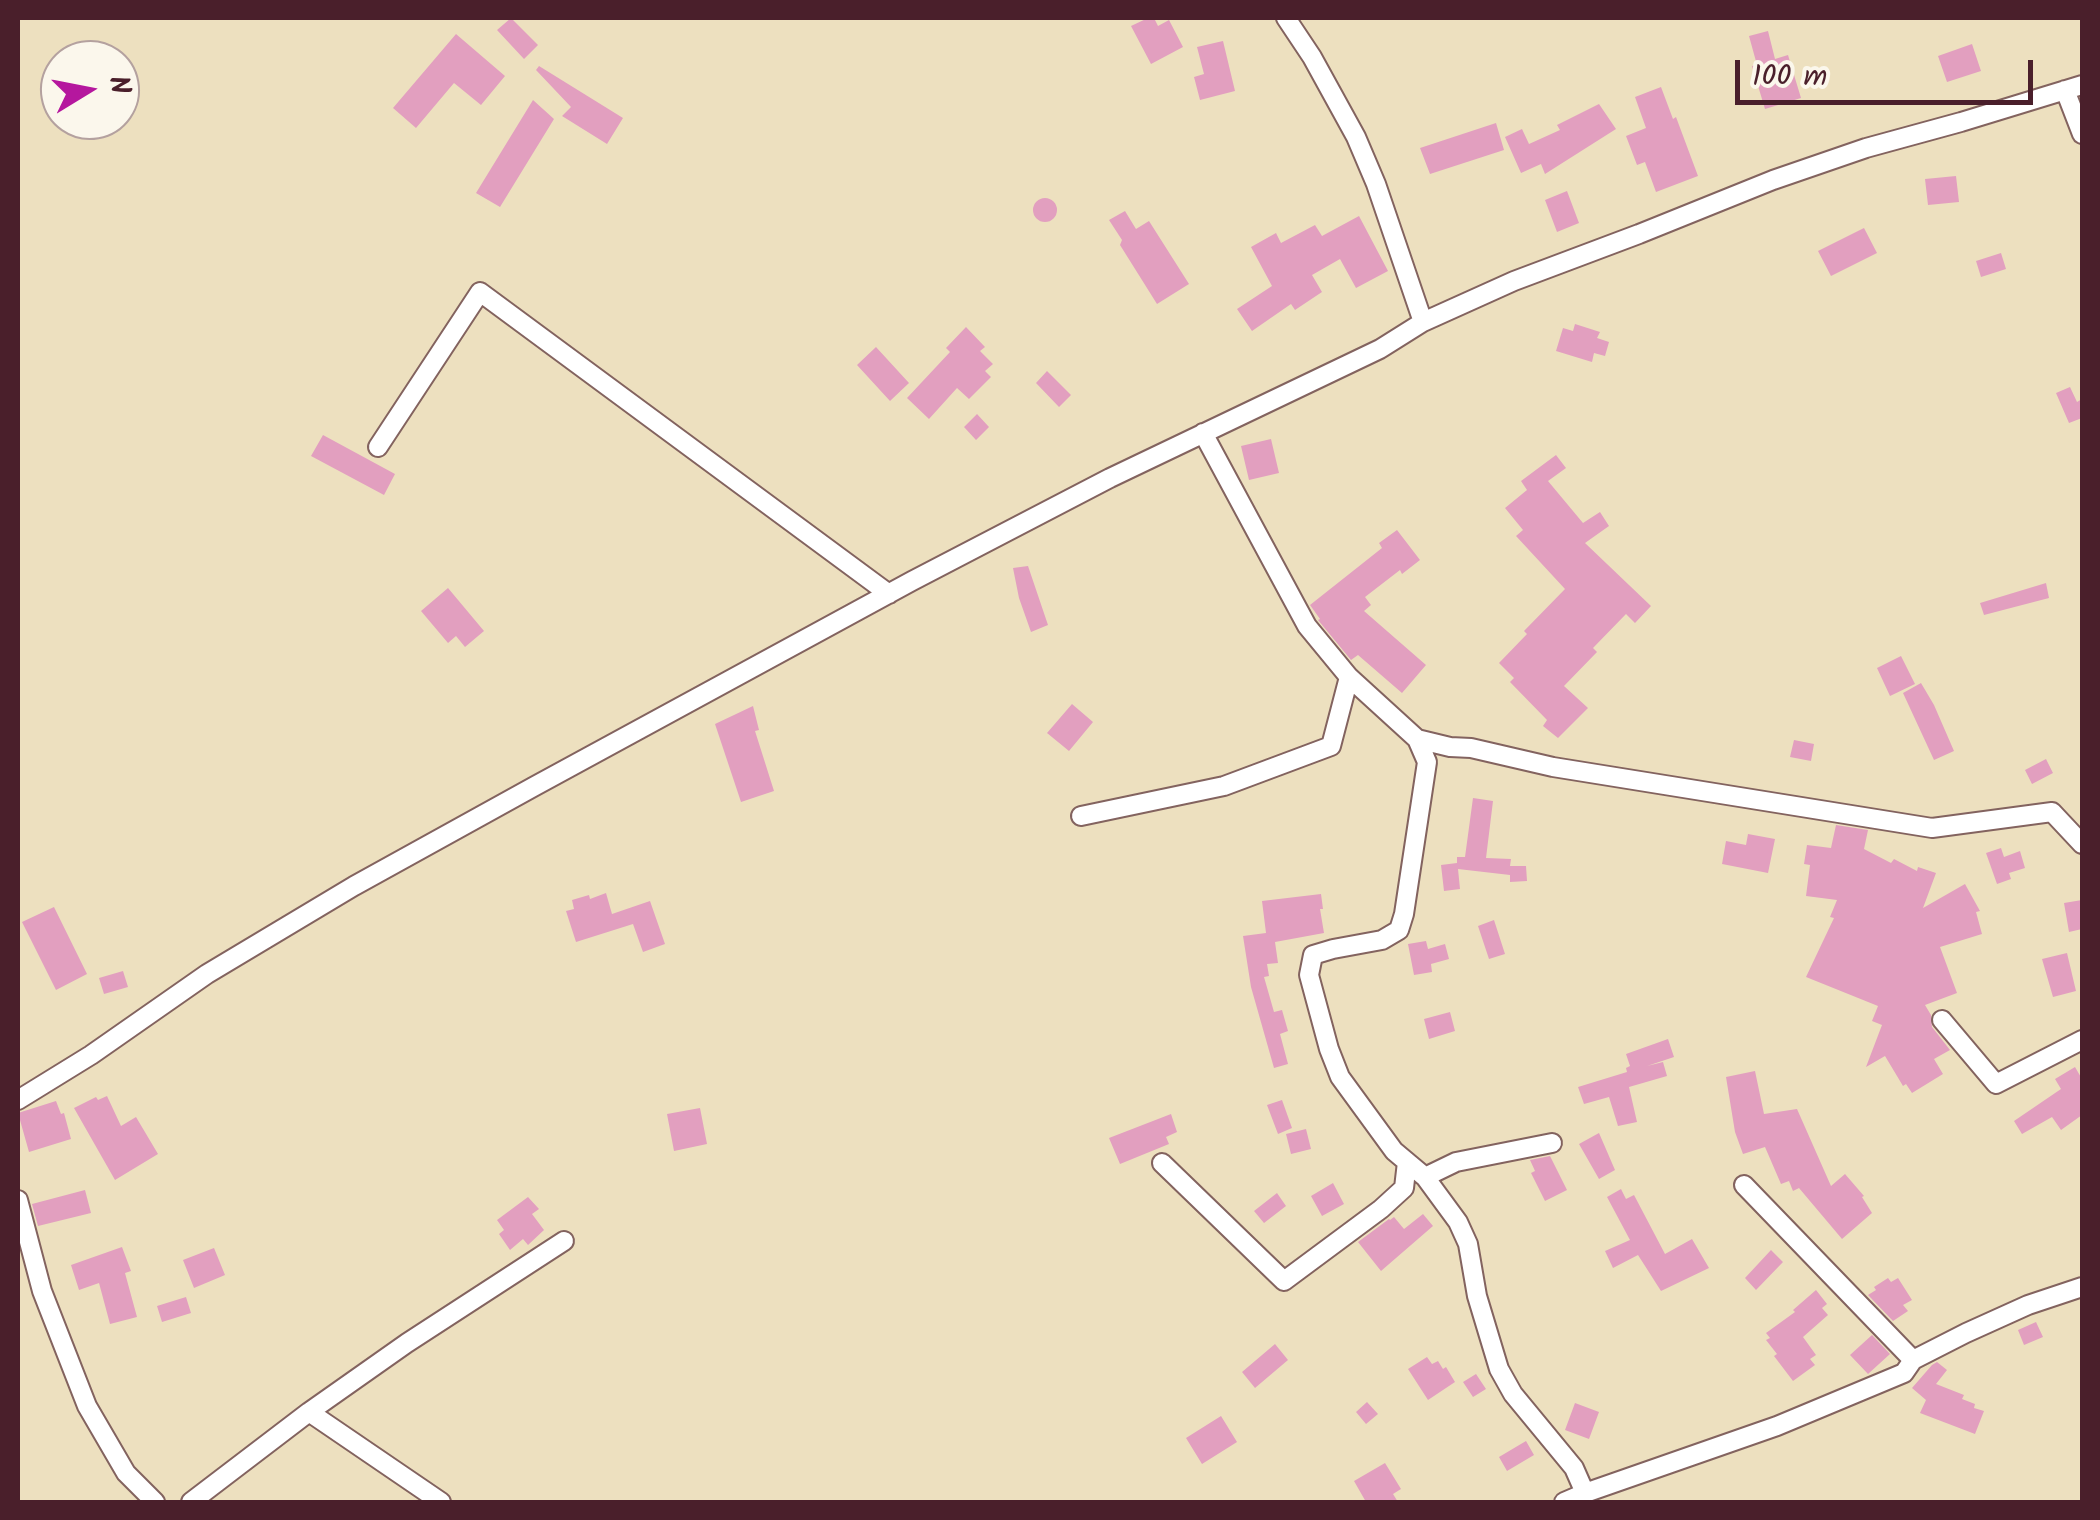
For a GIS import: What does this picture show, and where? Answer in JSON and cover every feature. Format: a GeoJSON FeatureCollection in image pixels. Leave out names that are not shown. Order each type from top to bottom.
{"type":"FeatureCollection","features":[{"type":"Feature","properties":{"kind":"street"},"geometry":{"type":"LineString","coordinates":[[1286,18],[1356,137],[1423,322]]}},
{"type":"Feature","properties":{"kind":"street"},"geometry":{"type":"LineString","coordinates":[[18,1100],[207,974],[354,886],[889,594],[1110,478],[1380,348],[1423,322],[1514,281],[1773,180],[1866,148],[2074,87],[2082,134]]}},
{"type":"Feature","properties":{"kind":"street"},"geometry":{"type":"LineString","coordinates":[[378,447],[480,292],[889,594]]}},
{"type":"Feature","properties":{"kind":"street"},"geometry":{"type":"LineString","coordinates":[[1203,432],[1307,626],[1349,677],[1417,738],[1428,762],[1404,914],[1398,930],[1382,940],[1313,955],[1309,975],[1340,1077],[1394,1151],[1425,1177],[1458,1222],[1468,1244],[1477,1296],[1498,1368],[1513,1394],[1574,1468],[1585,1493]]}},
{"type":"Feature","properties":{"kind":"street"},"geometry":{"type":"LineString","coordinates":[[1081,816],[1224,786],[1331,746],[1349,677]]}},
{"type":"Feature","properties":{"kind":"street"},"geometry":{"type":"LineString","coordinates":[[1417,738],[1552,767],[1932,828],[2052,812],[2082,844]]}},
{"type":"Feature","properties":{"kind":"street"},"geometry":{"type":"LineString","coordinates":[[1942,1020],[1996,1084],[2082,1040]]}},
{"type":"Feature","properties":{"kind":"street"},"geometry":{"type":"LineString","coordinates":[[1425,1177],[1456,1162],[1552,1143]]}},
{"type":"Feature","properties":{"kind":"street"},"geometry":{"type":"LineString","coordinates":[[1162,1163],[1284,1281],[1404,1188],[1407,1162]]}},
{"type":"Feature","properties":{"kind":"street"},"geometry":{"type":"LineString","coordinates":[[1744,1186],[1913,1360]]}},
{"type":"Feature","properties":{"kind":"street"},"geometry":{"type":"LineString","coordinates":[[18,1200],[42,1291],[87,1406],[126,1474],[155,1502]]}},
{"type":"Feature","properties":{"kind":"street"},"geometry":{"type":"LineString","coordinates":[[191,1502],[408,1342],[564,1240]]}},
{"type":"Feature","properties":{"kind":"street"},"geometry":{"type":"LineString","coordinates":[[1564,1502],[1777,1426],[1904,1374],[1913,1360],[2028,1306],[2082,1287]]}},
{"type":"Feature","properties":{"kind":"street"},"geometry":{"type":"LineString","coordinates":[[309,1412],[441,1502]]}},
{"type":"Feature","properties":{"kind":"building"},"geometry":{"type":"Polygon","coordinates":[[[511,18],[538,45],[524,59],[497,30],[511,18]]]}},
{"type":"Feature","properties":{"kind":"building"},"geometry":{"type":"Polygon","coordinates":[[[1154,18],[1158,26],[1169,20],[1183,47],[1151,64],[1131,26],[1154,18]]]}},
{"type":"Feature","properties":{"kind":"building"},"geometry":{"type":"Polygon","coordinates":[[[1768,31],[1775,59],[1788,55],[1801,98],[1765,109],[1752,66],[1757,65],[1749,36],[1768,31]]]}},
{"type":"Feature","properties":{"kind":"building"},"geometry":{"type":"Polygon","coordinates":[[[456,34],[505,76],[481,105],[454,83],[416,128],[393,108],[456,34]]]}},
{"type":"Feature","properties":{"kind":"building"},"geometry":{"type":"Polygon","coordinates":[[[1223,41],[1235,91],[1200,100],[1194,77],[1204,74],[1197,47],[1223,41]]]}},
{"type":"Feature","properties":{"kind":"building"},"geometry":{"type":"Polygon","coordinates":[[[1972,44],[1981,71],[1947,82],[1938,56],[1972,44]]]}},
{"type":"Feature","properties":{"kind":"building"},"geometry":{"type":"Polygon","coordinates":[[[539,66],[623,118],[607,144],[562,116],[571,107],[536,70],[539,66]]]}},
{"type":"Feature","properties":{"kind":"building"},"geometry":{"type":"Polygon","coordinates":[[[1661,87],[1698,176],[1656,192],[1645,162],[1637,165],[1626,136],[1646,128],[1635,97],[1661,87]]]}},
{"type":"Feature","properties":{"kind":"building"},"geometry":{"type":"Polygon","coordinates":[[[533,100],[554,119],[500,207],[476,193],[533,100]]]}},
{"type":"Feature","properties":{"kind":"building"},"geometry":{"type":"Polygon","coordinates":[[[1599,104],[1616,129],[1545,174],[1541,164],[1521,173],[1505,137],[1522,129],[1529,144],[1560,130],[1557,125],[1599,104]]]}},
{"type":"Feature","properties":{"kind":"building"},"geometry":{"type":"Polygon","coordinates":[[[1496,123],[1504,150],[1430,174],[1420,148],[1496,123]]]}},
{"type":"Feature","properties":{"kind":"building"},"geometry":{"type":"Polygon","coordinates":[[[1956,176],[1959,202],[1928,205],[1925,179],[1956,176]]]}},
{"type":"Feature","properties":{"kind":"building"},"geometry":{"type":"Polygon","coordinates":[[[1567,191],[1579,223],[1557,232],[1545,200],[1567,191]]]}},
{"type":"Feature","properties":{"kind":"building"},"geometry":{"type":"Polygon","coordinates":[[[1045,198],[1054,201],[1054,219],[1045,222],[1036,219],[1033,210],[1036,201],[1045,198]]]}},
{"type":"Feature","properties":{"kind":"building"},"geometry":{"type":"Polygon","coordinates":[[[1125,211],[1136,229],[1149,221],[1189,284],[1157,304],[1109,220],[1125,211]]]}},
{"type":"Feature","properties":{"kind":"building"},"geometry":{"type":"Polygon","coordinates":[[[1359,216],[1388,271],[1356,288],[1340,259],[1312,275],[1322,292],[1295,310],[1291,304],[1252,331],[1237,309],[1272,286],[1251,247],[1276,233],[1281,243],[1315,225],[1322,236],[1359,216]]]}},
{"type":"Feature","properties":{"kind":"building"},"geometry":{"type":"Polygon","coordinates":[[[1864,228],[1877,253],[1831,276],[1818,251],[1864,228]]]}},
{"type":"Feature","properties":{"kind":"building"},"geometry":{"type":"Polygon","coordinates":[[[2001,253],[2006,269],[1981,277],[1976,261],[2001,253]]]}},
{"type":"Feature","properties":{"kind":"building"},"geometry":{"type":"Polygon","coordinates":[[[1575,324],[1600,332],[1597,338],[1609,342],[1605,356],[1594,353],[1592,362],[1556,351],[1563,328],[1573,331],[1575,324]]]}},
{"type":"Feature","properties":{"kind":"building"},"geometry":{"type":"Polygon","coordinates":[[[966,327],[985,347],[980,351],[993,364],[985,371],[991,377],[969,399],[957,388],[929,419],[907,398],[950,352],[946,348],[966,327]]]}},
{"type":"Feature","properties":{"kind":"building"},"geometry":{"type":"Polygon","coordinates":[[[876,347],[909,383],[890,401],[857,365],[876,347]]]}},
{"type":"Feature","properties":{"kind":"building"},"geometry":{"type":"Polygon","coordinates":[[[1047,371],[1071,395],[1059,407],[1036,383],[1047,371]]]}},
{"type":"Feature","properties":{"kind":"building"},"geometry":{"type":"Polygon","coordinates":[[[2070,387],[2077,402],[2082,399],[2082,418],[2069,423],[2056,393],[2070,387]]]}},
{"type":"Feature","properties":{"kind":"building"},"geometry":{"type":"Polygon","coordinates":[[[977,414],[989,427],[976,440],[964,427],[977,414]]]}},
{"type":"Feature","properties":{"kind":"building"},"geometry":{"type":"Polygon","coordinates":[[[323,435],[395,474],[384,495],[311,456],[323,435]]]}},
{"type":"Feature","properties":{"kind":"building"},"geometry":{"type":"Polygon","coordinates":[[[1271,439],[1279,473],[1249,480],[1241,446],[1271,439]]]}},
{"type":"Feature","properties":{"kind":"building"},"geometry":{"type":"Polygon","coordinates":[[[1556,455],[1566,468],[1548,481],[1583,523],[1600,512],[1609,526],[1585,543],[1651,606],[1635,623],[1626,614],[1564,686],[1588,708],[1558,738],[1543,726],[1547,720],[1510,682],[1514,678],[1499,663],[1565,589],[1516,536],[1523,530],[1505,508],[1527,490],[1521,481],[1556,455]]]}},
{"type":"Feature","properties":{"kind":"building"},"geometry":{"type":"Polygon","coordinates":[[[1397,530],[1420,560],[1365,597],[1371,605],[1364,611],[1426,665],[1402,693],[1358,655],[1351,660],[1310,605],[1382,548],[1379,543],[1397,530]]]}},
{"type":"Feature","properties":{"kind":"building"},"geometry":{"type":"Polygon","coordinates":[[[1028,566],[1048,625],[1031,632],[1013,568],[1028,566]]]}},
{"type":"Feature","properties":{"kind":"building"},"geometry":{"type":"Polygon","coordinates":[[[2046,583],[2049,598],[1984,615],[1980,603],[2046,583]]]}},
{"type":"Feature","properties":{"kind":"building"},"geometry":{"type":"Polygon","coordinates":[[[448,588],[484,631],[465,647],[456,636],[448,643],[421,611],[448,588]]]}},
{"type":"Feature","properties":{"kind":"building"},"geometry":{"type":"Polygon","coordinates":[[[1901,656],[1915,684],[1890,696],[1877,668],[1901,656]]]}},
{"type":"Feature","properties":{"kind":"building"},"geometry":{"type":"Polygon","coordinates":[[[1921,683],[1954,751],[1934,760],[1903,693],[1921,683]]]}},
{"type":"Feature","properties":{"kind":"building"},"geometry":{"type":"Polygon","coordinates":[[[1072,704],[1093,722],[1069,751],[1047,733],[1072,704]]]}},
{"type":"Feature","properties":{"kind":"building"},"geometry":{"type":"Polygon","coordinates":[[[753,706],[759,730],[755,731],[774,791],[741,802],[715,724],[753,706]]]}},
{"type":"Feature","properties":{"kind":"building"},"geometry":{"type":"Polygon","coordinates":[[[1794,740],[1814,744],[1811,761],[1790,757],[1794,740]]]}},
{"type":"Feature","properties":{"kind":"building"},"geometry":{"type":"Polygon","coordinates":[[[2046,759],[2053,773],[2032,784],[2025,770],[2046,759]]]}},
{"type":"Feature","properties":{"kind":"building"},"geometry":{"type":"Polygon","coordinates":[[[1473,798],[1493,801],[1486,858],[1511,859],[1510,866],[1526,866],[1527,881],[1510,882],[1510,875],[1458,869],[1460,889],[1444,891],[1441,865],[1457,863],[1457,857],[1465,857],[1473,798]]]}},
{"type":"Feature","properties":{"kind":"building"},"geometry":{"type":"Polygon","coordinates":[[[1836,825],[1868,830],[1864,849],[1891,863],[1894,859],[1917,871],[1918,867],[1936,873],[1923,908],[1965,884],[1980,911],[1976,912],[1982,934],[1940,947],[1957,993],[1925,1005],[1932,1027],[1950,1050],[1934,1059],[1943,1074],[1912,1093],[1906,1084],[1903,1086],[1885,1056],[1866,1067],[1882,1025],[1872,1021],[1878,1006],[1806,977],[1834,918],[1830,917],[1837,900],[1806,896],[1810,865],[1804,864],[1807,845],[1831,848],[1836,825]]]}},
{"type":"Feature","properties":{"kind":"building"},"geometry":{"type":"Polygon","coordinates":[[[1748,834],[1775,839],[1768,873],[1722,864],[1726,841],[1746,845],[1748,834]]]}},
{"type":"Feature","properties":{"kind":"building"},"geometry":{"type":"Polygon","coordinates":[[[2001,848],[2004,857],[2020,851],[2025,868],[2009,873],[2011,879],[1997,884],[1986,853],[2001,848]]]}},
{"type":"Feature","properties":{"kind":"building"},"geometry":{"type":"Polygon","coordinates":[[[606,893],[612,914],[650,901],[665,944],[643,952],[633,924],[576,942],[566,911],[574,909],[572,900],[606,893]]]}},
{"type":"Feature","properties":{"kind":"building"},"geometry":{"type":"Polygon","coordinates":[[[1321,894],[1324,933],[1275,942],[1278,963],[1267,964],[1269,976],[1264,977],[1274,1012],[1282,1010],[1288,1031],[1280,1034],[1288,1064],[1274,1068],[1251,987],[1243,936],[1266,933],[1262,901],[1321,894]]]}},
{"type":"Feature","properties":{"kind":"building"},"geometry":{"type":"Polygon","coordinates":[[[2082,900],[2082,929],[2069,932],[2064,903],[2082,900]]]}},
{"type":"Feature","properties":{"kind":"building"},"geometry":{"type":"Polygon","coordinates":[[[54,907],[87,974],[56,990],[22,922],[54,907]]]}},
{"type":"Feature","properties":{"kind":"building"},"geometry":{"type":"Polygon","coordinates":[[[1494,920],[1505,954],[1489,959],[1478,926],[1494,920]]]}},
{"type":"Feature","properties":{"kind":"building"},"geometry":{"type":"Polygon","coordinates":[[[1426,941],[1428,949],[1445,944],[1449,959],[1431,964],[1432,972],[1414,975],[1408,944],[1426,941]]]}},
{"type":"Feature","properties":{"kind":"building"},"geometry":{"type":"Polygon","coordinates":[[[2067,953],[2076,991],[2053,997],[2042,959],[2067,953]]]}},
{"type":"Feature","properties":{"kind":"building"},"geometry":{"type":"Polygon","coordinates":[[[123,971],[128,987],[104,994],[99,978],[123,971]]]}},
{"type":"Feature","properties":{"kind":"building"},"geometry":{"type":"Polygon","coordinates":[[[1450,1012],[1455,1031],[1429,1039],[1424,1019],[1450,1012]]]}},
{"type":"Feature","properties":{"kind":"building"},"geometry":{"type":"Polygon","coordinates":[[[1668,1039],[1674,1057],[1647,1066],[1663,1062],[1667,1076],[1629,1087],[1637,1122],[1618,1126],[1609,1097],[1584,1104],[1578,1087],[1627,1072],[1630,1066],[1626,1054],[1668,1039]]]}},
{"type":"Feature","properties":{"kind":"building"},"geometry":{"type":"Polygon","coordinates":[[[2075,1067],[2082,1079],[2082,1115],[2061,1130],[2052,1117],[2022,1134],[2014,1121],[2061,1089],[2055,1079],[2075,1067]]]}},
{"type":"Feature","properties":{"kind":"building"},"geometry":{"type":"Polygon","coordinates":[[[1755,1071],[1764,1114],[1797,1109],[1831,1186],[1845,1174],[1864,1196],[1872,1213],[1842,1239],[1799,1188],[1793,1191],[1789,1181],[1781,1184],[1765,1147],[1743,1154],[1735,1132],[1726,1077],[1755,1071]]]}},
{"type":"Feature","properties":{"kind":"building"},"geometry":{"type":"Polygon","coordinates":[[[107,1096],[121,1126],[136,1117],[158,1154],[115,1180],[74,1108],[107,1096]]]}},
{"type":"Feature","properties":{"kind":"building"},"geometry":{"type":"Polygon","coordinates":[[[1282,1100],[1292,1128],[1278,1134],[1267,1105],[1282,1100]]]}},
{"type":"Feature","properties":{"kind":"building"},"geometry":{"type":"Polygon","coordinates":[[[56,1101],[61,1114],[64,1113],[71,1139],[29,1152],[18,1113],[56,1101]]]}},
{"type":"Feature","properties":{"kind":"building"},"geometry":{"type":"Polygon","coordinates":[[[700,1108],[707,1144],[674,1151],[667,1114],[700,1108]]]}},
{"type":"Feature","properties":{"kind":"building"},"geometry":{"type":"Polygon","coordinates":[[[1171,1114],[1177,1132],[1166,1137],[1169,1144],[1120,1164],[1109,1138],[1171,1114]]]}},
{"type":"Feature","properties":{"kind":"building"},"geometry":{"type":"Polygon","coordinates":[[[1306,1129],[1311,1149],[1291,1154],[1286,1134],[1306,1129]]]}},
{"type":"Feature","properties":{"kind":"building"},"geometry":{"type":"Polygon","coordinates":[[[1599,1133],[1615,1170],[1599,1179],[1579,1144],[1599,1133]]]}},
{"type":"Feature","properties":{"kind":"building"},"geometry":{"type":"Polygon","coordinates":[[[1550,1156],[1567,1190],[1545,1201],[1531,1173],[1535,1171],[1530,1160],[1550,1156]]]}},
{"type":"Feature","properties":{"kind":"building"},"geometry":{"type":"Polygon","coordinates":[[[1333,1183],[1344,1204],[1322,1216],[1311,1196],[1333,1183]]]}},
{"type":"Feature","properties":{"kind":"building"},"geometry":{"type":"Polygon","coordinates":[[[1621,1189],[1626,1199],[1634,1195],[1665,1254],[1692,1239],[1709,1268],[1661,1291],[1638,1255],[1613,1268],[1605,1251],[1630,1240],[1607,1197],[1621,1189]]]}},
{"type":"Feature","properties":{"kind":"building"},"geometry":{"type":"Polygon","coordinates":[[[85,1190],[91,1213],[38,1226],[32,1204],[85,1190]]]}},
{"type":"Feature","properties":{"kind":"building"},"geometry":{"type":"Polygon","coordinates":[[[1277,1193],[1286,1206],[1264,1223],[1254,1211],[1277,1193]]]}},
{"type":"Feature","properties":{"kind":"building"},"geometry":{"type":"Polygon","coordinates":[[[528,1197],[539,1209],[532,1214],[544,1230],[528,1245],[523,1239],[510,1250],[499,1234],[504,1230],[497,1220],[528,1197]]]}},
{"type":"Feature","properties":{"kind":"building"},"geometry":{"type":"Polygon","coordinates":[[[1423,1214],[1433,1226],[1381,1271],[1358,1242],[1389,1219],[1394,1217],[1404,1229],[1423,1214]]]}},
{"type":"Feature","properties":{"kind":"building"},"geometry":{"type":"Polygon","coordinates":[[[122,1247],[131,1271],[125,1273],[137,1317],[110,1324],[99,1283],[79,1290],[71,1265],[122,1247]]]}},
{"type":"Feature","properties":{"kind":"building"},"geometry":{"type":"Polygon","coordinates":[[[214,1248],[225,1275],[194,1288],[183,1260],[214,1248]]]}},
{"type":"Feature","properties":{"kind":"building"},"geometry":{"type":"Polygon","coordinates":[[[1771,1250],[1783,1262],[1756,1290],[1745,1278],[1771,1250]]]}},
{"type":"Feature","properties":{"kind":"building"},"geometry":{"type":"Polygon","coordinates":[[[1888,1278],[1891,1282],[1898,1278],[1912,1300],[1903,1305],[1908,1311],[1893,1321],[1868,1295],[1888,1278]]]}},
{"type":"Feature","properties":{"kind":"building"},"geometry":{"type":"Polygon","coordinates":[[[1816,1290],[1827,1304],[1822,1308],[1828,1315],[1803,1337],[1816,1355],[1810,1359],[1815,1365],[1793,1381],[1774,1356],[1777,1354],[1766,1340],[1770,1338],[1766,1333],[1816,1290]]]}},
{"type":"Feature","properties":{"kind":"building"},"geometry":{"type":"Polygon","coordinates":[[[186,1297],[191,1313],[162,1322],[157,1306],[186,1297]]]}},
{"type":"Feature","properties":{"kind":"building"},"geometry":{"type":"Polygon","coordinates":[[[2036,1322],[2043,1337],[2024,1345],[2018,1330],[2036,1322]]]}},
{"type":"Feature","properties":{"kind":"building"},"geometry":{"type":"Polygon","coordinates":[[[1872,1335],[1890,1354],[1868,1374],[1850,1355],[1872,1335]]]}},
{"type":"Feature","properties":{"kind":"building"},"geometry":{"type":"Polygon","coordinates":[[[1275,1344],[1288,1360],[1255,1388],[1242,1372],[1275,1344]]]}},
{"type":"Feature","properties":{"kind":"building"},"geometry":{"type":"Polygon","coordinates":[[[1427,1357],[1432,1364],[1438,1361],[1443,1369],[1446,1367],[1455,1382],[1428,1400],[1408,1369],[1427,1357]]]}},
{"type":"Feature","properties":{"kind":"building"},"geometry":{"type":"Polygon","coordinates":[[[1937,1362],[1947,1370],[1936,1384],[1964,1395],[1962,1399],[1984,1411],[1975,1434],[1920,1413],[1926,1400],[1912,1388],[1937,1362]]]}},
{"type":"Feature","properties":{"kind":"building"},"geometry":{"type":"Polygon","coordinates":[[[1476,1374],[1486,1389],[1473,1397],[1463,1382],[1476,1374]]]}},
{"type":"Feature","properties":{"kind":"building"},"geometry":{"type":"Polygon","coordinates":[[[1367,1402],[1378,1414],[1366,1424],[1356,1412],[1367,1402]]]}},
{"type":"Feature","properties":{"kind":"building"},"geometry":{"type":"Polygon","coordinates":[[[1575,1403],[1599,1412],[1589,1439],[1565,1430],[1575,1403]]]}},
{"type":"Feature","properties":{"kind":"building"},"geometry":{"type":"Polygon","coordinates":[[[1221,1416],[1237,1442],[1202,1464],[1186,1438],[1221,1416]]]}},
{"type":"Feature","properties":{"kind":"building"},"geometry":{"type":"Polygon","coordinates":[[[1526,1441],[1534,1455],[1507,1471],[1499,1457],[1526,1441]]]}},
{"type":"Feature","properties":{"kind":"building"},"geometry":{"type":"Polygon","coordinates":[[[1385,1463],[1401,1489],[1393,1494],[1398,1502],[1366,1502],[1354,1481],[1385,1463]]]}}]}
